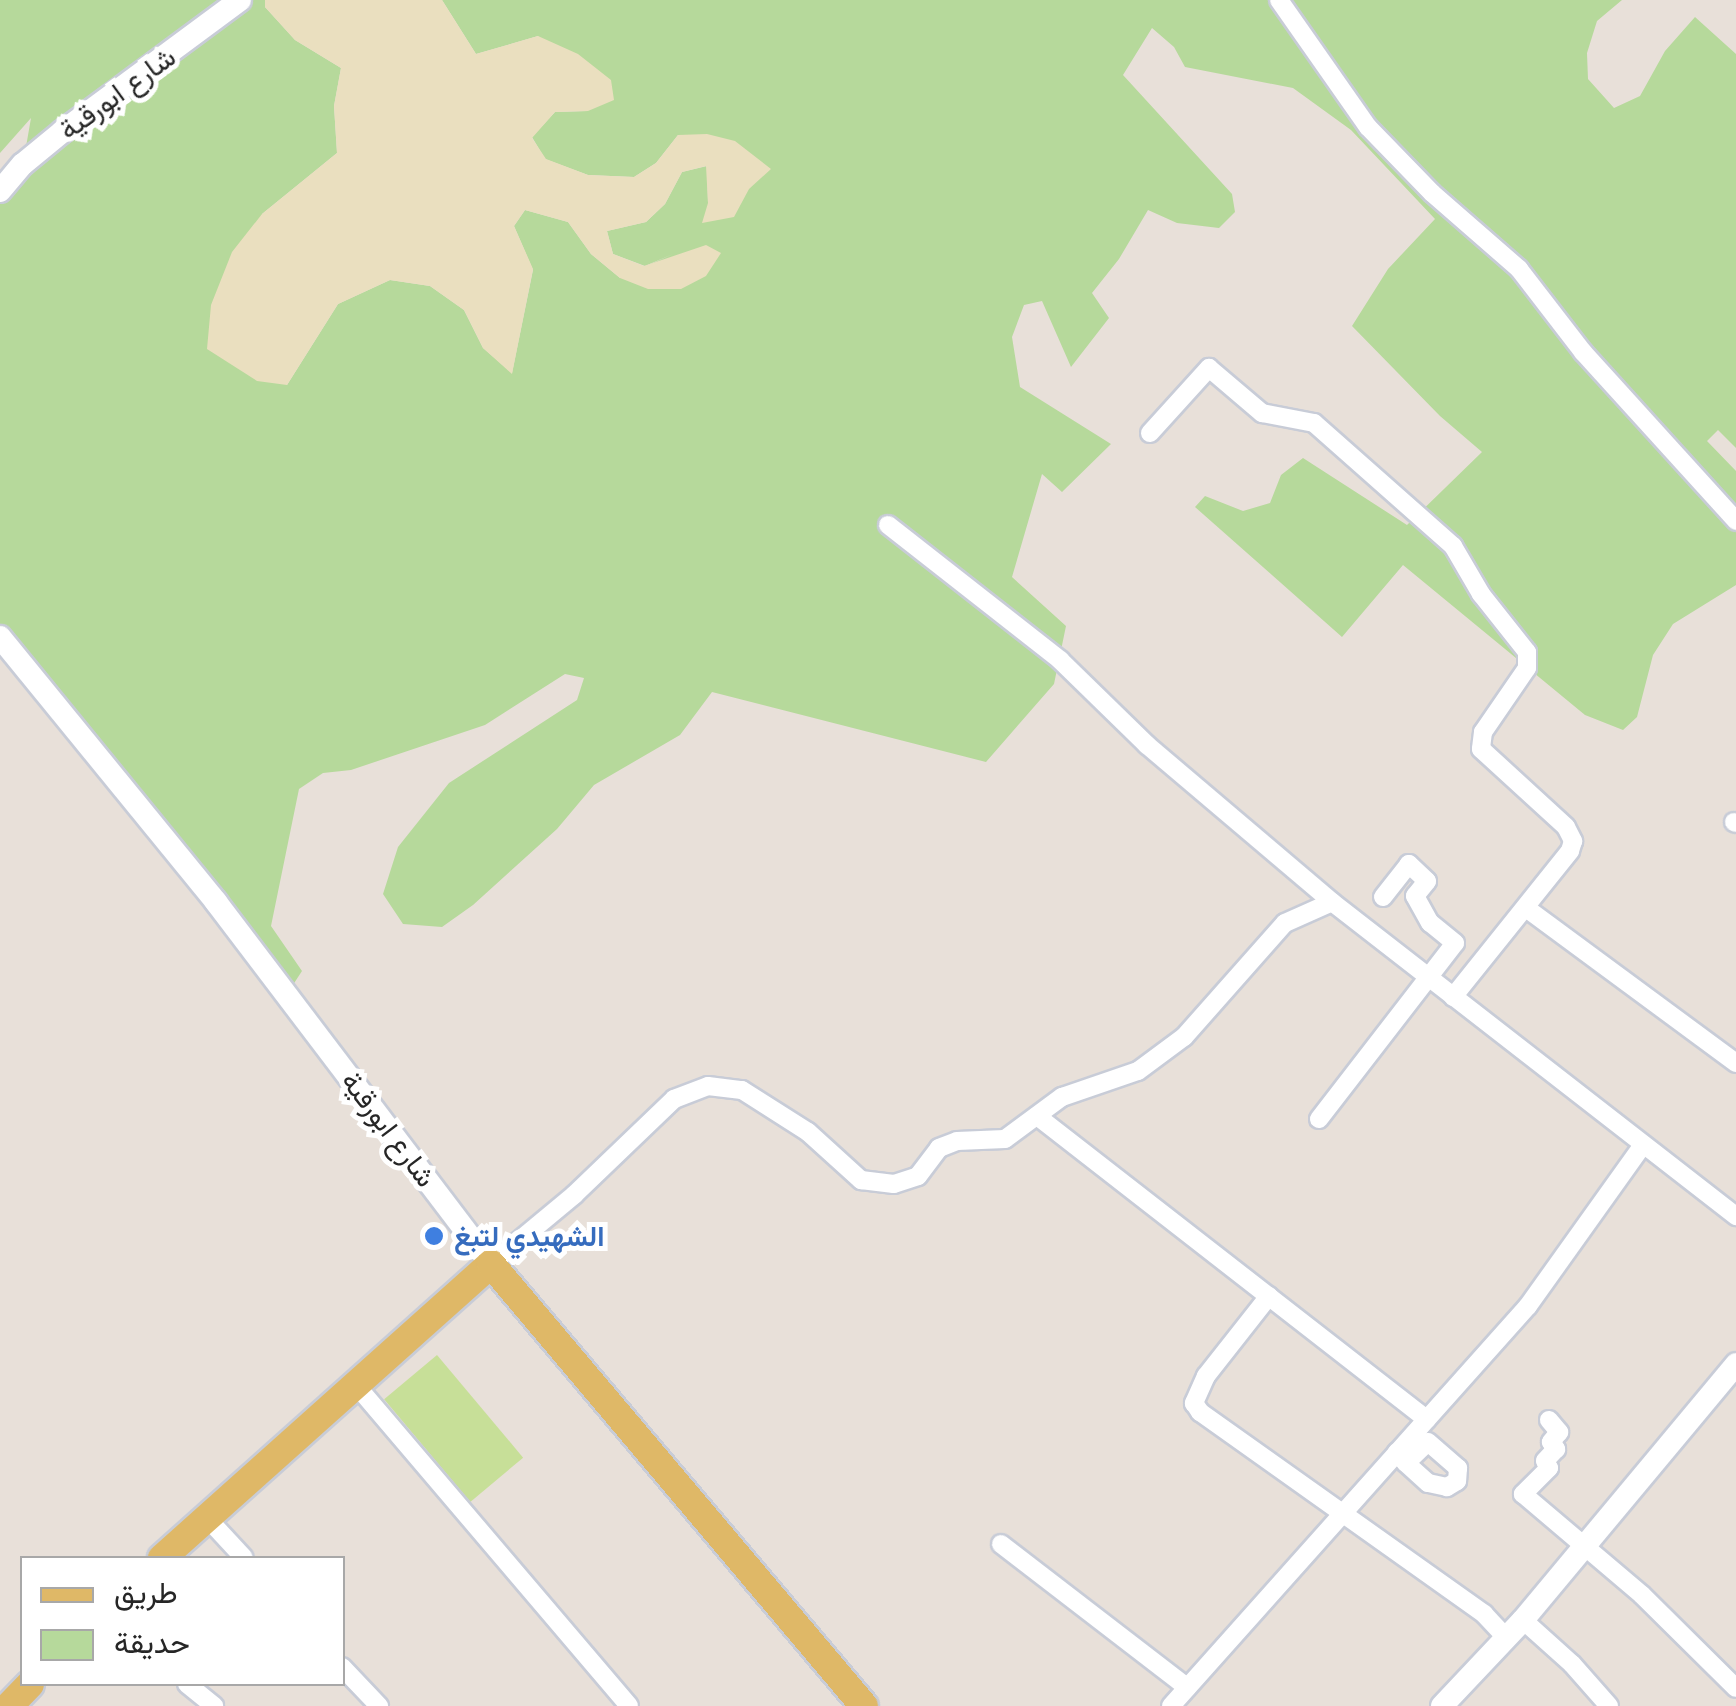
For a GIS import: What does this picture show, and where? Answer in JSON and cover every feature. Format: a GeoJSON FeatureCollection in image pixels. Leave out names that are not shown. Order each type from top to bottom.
{"type":"FeatureCollection","features":[{"type":"Feature","properties":{"kind":"main road","name":"شارع ابورقية"},"geometry":{"type":"LineString","coordinates":[[0,191],[23,164],[63,132],[240,0]]}},
{"type":"Feature","properties":{"kind":"main road","name":"شارع ابورقية"},"geometry":{"type":"LineString","coordinates":[[0,638],[216,902],[491,1264],[864,1706]]}},
{"type":"Feature","properties":{"kind":"main road"},"geometry":{"type":"LineString","coordinates":[[164,1556],[491,1264]]}},
{"type":"Feature","properties":{"kind":"main road"},"geometry":{"type":"LineString","coordinates":[[1442,1706],[1523,1620],[1736,1364]]}},
{"type":"Feature","properties":{"kind":"main road"},"geometry":{"type":"LineString","coordinates":[[8,1706],[28,1686]]}},
{"type":"Feature","properties":{"kind":"street"},"geometry":{"type":"LineString","coordinates":[[1280,0],[1350,104],[1390,153],[1519,268],[1582,352],[1736,521]]}},
{"type":"Feature","properties":{"kind":"street"},"geometry":{"type":"LineString","coordinates":[[1150,433],[1209,368],[1262,413],[1314,423],[1453,546],[1528,660],[1483,732],[1481,749],[1566,827],[1573,841],[1570,851],[1526,908],[1452,996]]}},
{"type":"Feature","properties":{"kind":"street"},"geometry":{"type":"LineString","coordinates":[[888,525],[1060,660],[1147,746],[1332,902],[1736,1216]]}},
{"type":"Feature","properties":{"kind":"street"},"geometry":{"type":"LineString","coordinates":[[1319,1119],[1455,944],[1430,923],[1415,896],[1427,881],[1410,864],[1383,897]]}},
{"type":"Feature","properties":{"kind":"street"},"geometry":{"type":"LineString","coordinates":[[491,1264],[574,1195],[674,1099],[708,1086],[742,1090],[808,1132],[862,1180],[894,1184],[918,1176],[940,1148],[956,1141],[1005,1139],[1062,1097],[1138,1070],[1184,1037],[1285,923],[1332,902]]}},
{"type":"Feature","properties":{"kind":"street"},"geometry":{"type":"LineString","coordinates":[[1526,908],[1736,1063]]}},
{"type":"Feature","properties":{"kind":"street"},"geometry":{"type":"LineString","coordinates":[[1037,1116],[1426,1420]]}},
{"type":"Feature","properties":{"kind":"street"},"geometry":{"type":"LineString","coordinates":[[1171,1706],[1342,1512],[1402,1458],[1426,1420],[1528,1306],[1642,1146]]}},
{"type":"Feature","properties":{"kind":"street"},"geometry":{"type":"LineString","coordinates":[[1270,1296],[1206,1376],[1194,1403],[1200,1412],[1484,1614],[1506,1638]]}},
{"type":"Feature","properties":{"kind":"street"},"geometry":{"type":"LineString","coordinates":[[356,1385],[629,1706]]}},
{"type":"Feature","properties":{"kind":"street"},"geometry":{"type":"LineString","coordinates":[[1549,1420],[1559,1432],[1551,1442],[1556,1449],[1545,1461],[1549,1468],[1524,1494],[1642,1595],[1736,1688]]}},
{"type":"Feature","properties":{"kind":"street"},"geometry":{"type":"LineString","coordinates":[[207,1518],[242,1556]]}},
{"type":"Feature","properties":{"kind":"street"},"geometry":{"type":"LineString","coordinates":[[1001,1544],[1188,1688]]}},
{"type":"Feature","properties":{"kind":"street"},"geometry":{"type":"LineString","coordinates":[[1523,1620],[1572,1664],[1608,1706]]}},
{"type":"Feature","properties":{"kind":"street"},"geometry":{"type":"LineString","coordinates":[[345,1669],[379,1706]]}},
{"type":"Feature","properties":{"kind":"street"},"geometry":{"type":"LineString","coordinates":[[189,1686],[214,1706]]}},
{"type":"Feature","properties":{"kind":"green space"},"geometry":{"type":"Polygon","coordinates":[[[0,0],[265,0],[265,7],[295,40],[341,68],[334,106],[337,153],[262,214],[287,385],[338,304],[390,280],[430,286],[464,310],[483,348],[512,373],[533,270],[514,226],[525,210],[568,222],[591,254],[620,278],[673,254],[645,266],[613,254],[607,231],[646,222],[665,204],[682,172],[707,166],[708,203],[749,189],[678,135],[656,163],[634,177],[588,175],[545,159],[532,137],[555,112],[588,111],[538,36],[476,54],[442,0],[1622,0],[1597,21],[1587,53],[1588,79],[1614,108],[1640,96],[1665,51],[1695,17],[1736,54],[1736,448],[1718,430],[1707,441],[1736,471],[1736,585],[1673,624],[1653,655],[1637,717],[1623,730],[1585,715],[1403,565],[1342,637],[1195,507],[1205,496],[1243,511],[1270,503],[1281,475],[1303,458],[1407,525],[1482,452],[1440,416],[1352,326],[1388,269],[1435,219],[1351,130],[1293,88],[1185,67],[1174,47],[1152,28],[1123,75],[1232,194],[1235,212],[1219,228],[1177,223],[1148,210],[1119,259],[1092,293],[1109,318],[1071,367],[1042,301],[1024,305],[1012,337],[1020,387],[1111,444],[1062,492],[1042,474],[1012,577],[1066,626],[1054,684],[986,762],[712,692],[680,735],[594,785],[557,829],[473,905],[442,927],[403,924],[383,894],[398,847],[449,783],[577,700],[584,678],[565,674],[485,725],[351,770],[323,773],[299,789],[271,926],[302,971],[287,994],[0,637],[0,191],[23,164],[31,118],[0,153],[0,0]]]}},
{"type":"Feature","properties":{"kind":"green space"},"geometry":{"type":"Polygon","coordinates":[[[437,1355],[523,1458],[470,1502],[384,1399],[437,1355]]]}},
{"type":"Feature","properties":{"kind":"sand"},"geometry":{"type":"Polygon","coordinates":[[[265,0],[442,0],[476,54],[538,36],[578,54],[611,80],[614,100],[588,111],[555,112],[532,138],[546,159],[588,175],[634,177],[656,163],[678,135],[707,134],[735,141],[771,169],[749,189],[734,217],[702,223],[708,203],[706,166],[682,172],[665,204],[646,222],[607,231],[613,254],[644,266],[706,245],[721,253],[706,276],[681,289],[648,289],[620,278],[591,254],[568,222],[525,210],[514,226],[533,269],[512,374],[483,348],[464,310],[430,286],[390,280],[338,304],[287,385],[257,381],[207,349],[211,305],[232,252],[262,214],[337,153],[334,106],[341,68],[295,40],[265,7],[265,0]]]}},
{"type":"Feature","properties":{"kind":"place","name":"الشهيدي لتبغ"},"geometry":{"type":"Point","coordinates":[434,1236]}}]}
